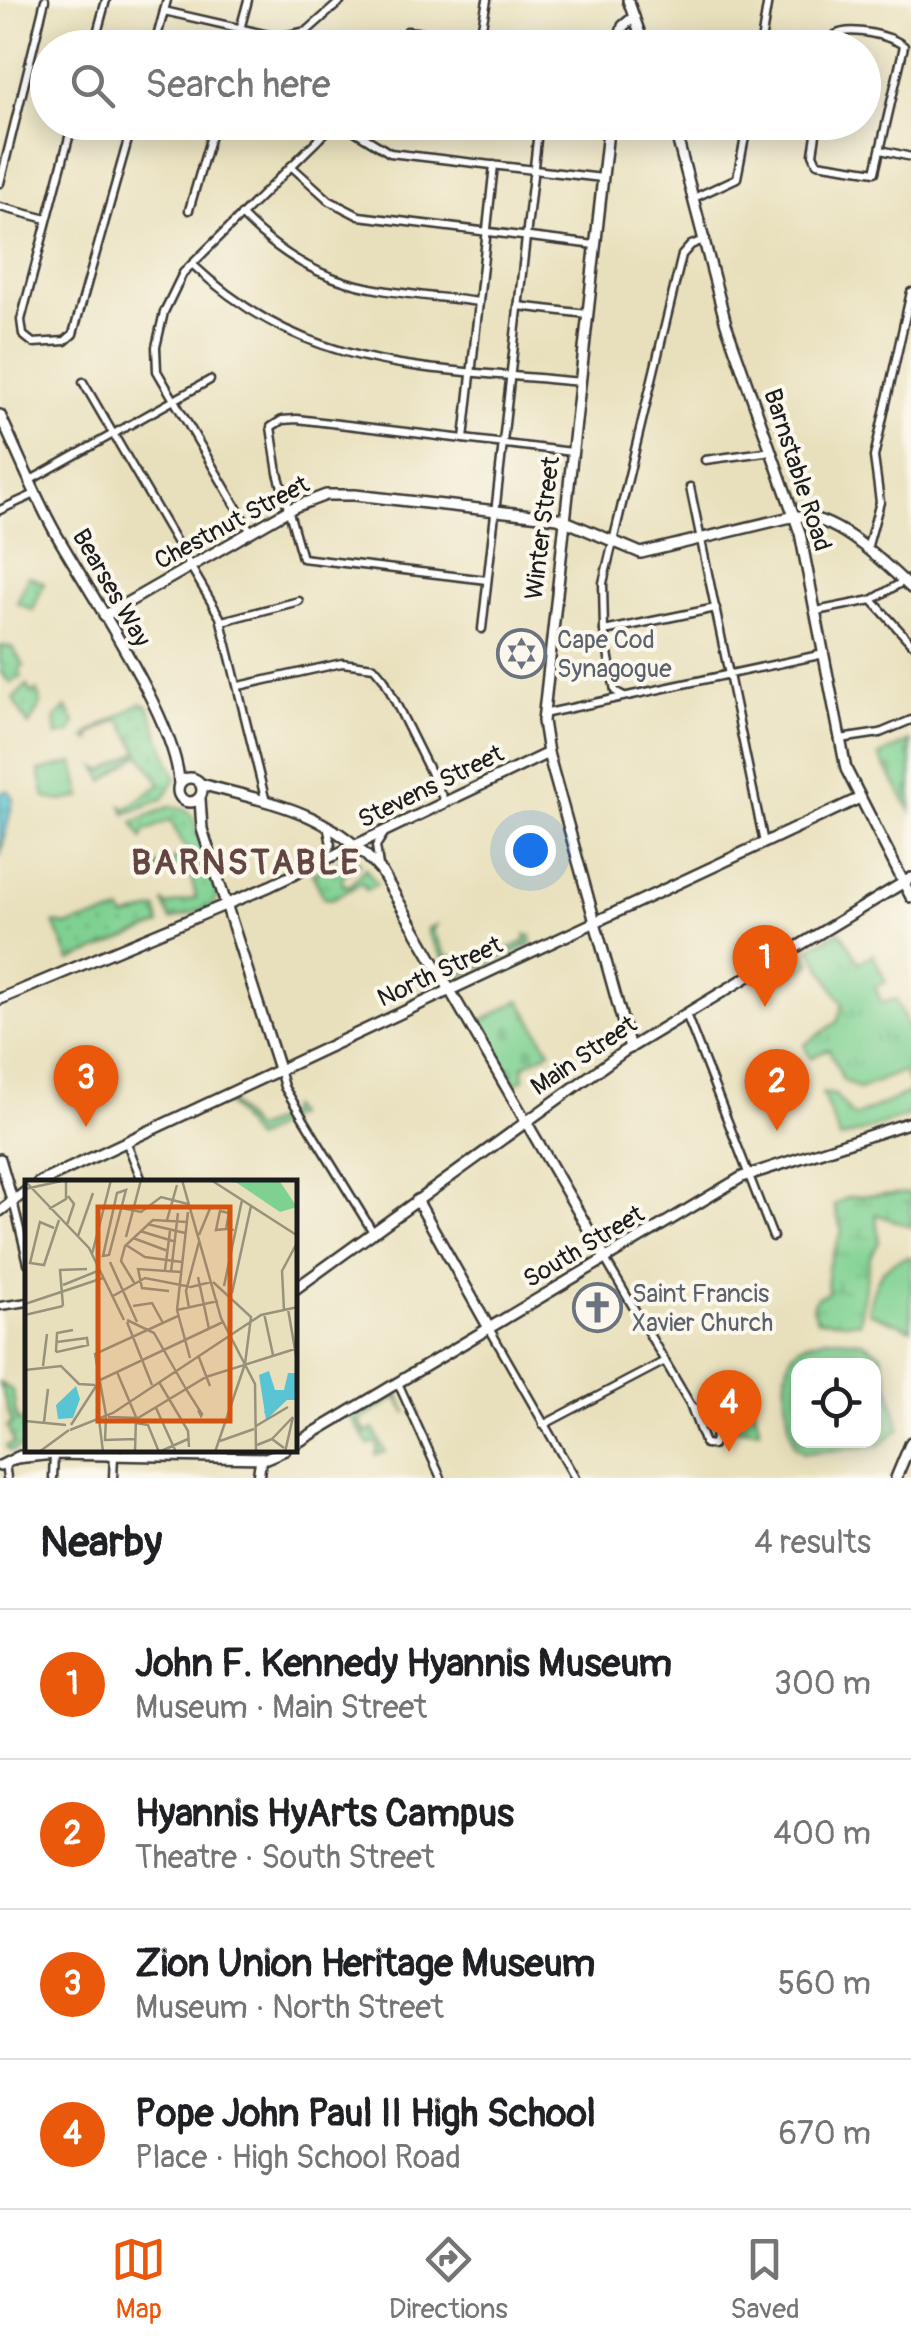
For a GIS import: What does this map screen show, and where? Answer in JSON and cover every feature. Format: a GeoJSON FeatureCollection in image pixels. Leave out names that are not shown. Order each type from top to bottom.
{"type":"FeatureCollection","features":[{"type":"Feature","properties":{"kind":"main road"},"geometry":{"type":"LineString","coordinates":[[628,0],[638,30]]}},
{"type":"Feature","properties":{"kind":"main road"},"geometry":{"type":"LineString","coordinates":[[622,30],[634,17]]}},
{"type":"Feature","properties":{"kind":"main road","name":"Winter Street"},"geometry":{"type":"LineString","coordinates":[[607,140],[543,714],[548,753],[630,1048]]}},
{"type":"Feature","properties":{"kind":"main road","name":"Barnstable Road"},"geometry":{"type":"LineString","coordinates":[[679,140],[726,324],[795,516],[846,768],[907,881],[911,897]]}},
{"type":"Feature","properties":{"kind":"main road","name":"Bearses Way"},"geometry":{"type":"LineString","coordinates":[[0,414],[5,439],[104,616],[175,757],[180,797],[202,828]]}},
{"type":"Feature","properties":{"kind":"main road","name":"Chestnut Street"},"geometry":{"type":"LineString","coordinates":[[104,616],[287,510],[320,496],[348,494],[564,521],[641,553],[795,516]]}},
{"type":"Feature","properties":{"kind":"main road"},"geometry":{"type":"LineString","coordinates":[[795,516],[822,523],[867,550],[907,585]]}},
{"type":"Feature","properties":{"kind":"main road","name":"Stevens Street"},"geometry":{"type":"LineString","coordinates":[[0,998],[227,905],[548,753]]}},
{"type":"Feature","properties":{"kind":"main road"},"geometry":{"type":"LineString","coordinates":[[175,757],[199,788],[202,828],[279,1069]]}},
{"type":"Feature","properties":{"kind":"main road"},"geometry":{"type":"LineString","coordinates":[[179,784],[265,798],[324,823],[356,845],[381,871],[605,1258]]}},
{"type":"Feature","properties":{"kind":"main road"},"geometry":{"type":"LineString","coordinates":[[187,802],[199,788]]}},
{"type":"Feature","properties":{"kind":"main road","name":"North Street"},"geometry":{"type":"LineString","coordinates":[[44,1180],[860,798]]}},
{"type":"Feature","properties":{"kind":"main road","name":"Main Street"},"geometry":{"type":"LineString","coordinates":[[298,1288],[525,1120],[630,1048],[907,881]]}},
{"type":"Feature","properties":{"kind":"main road","name":"South Street"},"geometry":{"type":"LineString","coordinates":[[298,1442],[750,1173],[911,1122]]}},
{"type":"Feature","properties":{"kind":"main road"},"geometry":{"type":"LineString","coordinates":[[0,1159],[12,1200]]}},
{"type":"Feature","properties":{"kind":"main road"},"geometry":{"type":"LineString","coordinates":[[0,1210],[25,1192]]}},
{"type":"Feature","properties":{"kind":"main road"},"geometry":{"type":"LineString","coordinates":[[417,1200],[489,1328]]}},
{"type":"Feature","properties":{"kind":"main road"},"geometry":{"type":"LineString","coordinates":[[896,1478],[911,1442]]}},
{"type":"Feature","properties":{"kind":"main road"},"geometry":{"type":"LineString","coordinates":[[3,1465],[25,1453]]}},
{"type":"Feature","properties":{"kind":"main road"},"geometry":{"type":"LineString","coordinates":[[16,1458],[98,1453],[260,1454],[258,1478]]}},
{"type":"Feature","properties":{"kind":"street"},"geometry":{"type":"LineString","coordinates":[[37,30],[44,0]]}},
{"type":"Feature","properties":{"kind":"street"},"geometry":{"type":"LineString","coordinates":[[98,30],[106,0]]}},
{"type":"Feature","properties":{"kind":"street"},"geometry":{"type":"LineString","coordinates":[[159,30],[167,0]]}},
{"type":"Feature","properties":{"kind":"street"},"geometry":{"type":"LineString","coordinates":[[164,11],[239,30],[248,0]]}},
{"type":"Feature","properties":{"kind":"street"},"geometry":{"type":"LineString","coordinates":[[305,30],[342,0]]}},
{"type":"Feature","properties":{"kind":"street"},"geometry":{"type":"LineString","coordinates":[[481,30],[487,0]]}},
{"type":"Feature","properties":{"kind":"street"},"geometry":{"type":"LineString","coordinates":[[763,30],[768,0]]}},
{"type":"Feature","properties":{"kind":"street"},"geometry":{"type":"LineString","coordinates":[[815,140],[813,154],[817,163],[871,175],[881,150],[904,46],[881,37]]}},
{"type":"Feature","properties":{"kind":"street"},"geometry":{"type":"LineString","coordinates":[[0,183],[30,58]]}},
{"type":"Feature","properties":{"kind":"street"},"geometry":{"type":"LineString","coordinates":[[68,140],[21,320],[23,335],[33,343],[65,341],[72,336],[129,140]]}},
{"type":"Feature","properties":{"kind":"street"},"geometry":{"type":"LineString","coordinates":[[189,210],[209,140]]}},
{"type":"Feature","properties":{"kind":"street"},"geometry":{"type":"LineString","coordinates":[[251,532],[172,401],[157,371],[156,347],[172,290],[192,264],[319,140]]}},
{"type":"Feature","properties":{"kind":"street"},"geometry":{"type":"LineString","coordinates":[[368,140],[390,153],[602,178]]}},
{"type":"Feature","properties":{"kind":"street"},"geometry":{"type":"LineString","coordinates":[[482,630],[538,140]]}},
{"type":"Feature","properties":{"kind":"street"},"geometry":{"type":"LineString","coordinates":[[696,197],[736,178],[744,140]]}},
{"type":"Feature","properties":{"kind":"street"},"geometry":{"type":"LineString","coordinates":[[881,150],[911,157]]}},
{"type":"Feature","properties":{"kind":"street"},"geometry":{"type":"LineString","coordinates":[[464,439],[494,164]]}},
{"type":"Feature","properties":{"kind":"street"},"geometry":{"type":"LineString","coordinates":[[291,166],[330,201],[359,216],[526,239],[595,244]]}},
{"type":"Feature","properties":{"kind":"street"},"geometry":{"type":"LineString","coordinates":[[0,207],[47,219]]}},
{"type":"Feature","properties":{"kind":"street"},"geometry":{"type":"LineString","coordinates":[[241,215],[292,259],[350,286],[479,302]]}},
{"type":"Feature","properties":{"kind":"street"},"geometry":{"type":"LineString","coordinates":[[624,696],[615,690],[604,631],[603,583],[682,255],[690,245],[706,239]]}},
{"type":"Feature","properties":{"kind":"street"},"geometry":{"type":"LineString","coordinates":[[192,264],[260,320],[312,344],[362,357],[580,382]]}},
{"type":"Feature","properties":{"kind":"street"},"geometry":{"type":"LineString","coordinates":[[867,550],[880,502],[873,473],[876,446],[911,292]]}},
{"type":"Feature","properties":{"kind":"street"},"geometry":{"type":"LineString","coordinates":[[518,306],[587,314]]}},
{"type":"Feature","properties":{"kind":"street"},"geometry":{"type":"LineString","coordinates":[[29,481],[210,380]]}},
{"type":"Feature","properties":{"kind":"street"},"geometry":{"type":"LineString","coordinates":[[83,382],[222,622],[265,798]]}},
{"type":"Feature","properties":{"kind":"street"},"geometry":{"type":"LineString","coordinates":[[487,580],[304,559],[298,552],[287,510],[271,427],[278,421],[296,419],[572,452]]}},
{"type":"Feature","properties":{"kind":"street"},"geometry":{"type":"LineString","coordinates":[[705,460],[772,451]]}},
{"type":"Feature","properties":{"kind":"street"},"geometry":{"type":"LineString","coordinates":[[690,487],[733,676],[764,842]]}},
{"type":"Feature","properties":{"kind":"street"},"geometry":{"type":"LineString","coordinates":[[0,510],[36,494]]}},
{"type":"Feature","properties":{"kind":"street"},"geometry":{"type":"LineString","coordinates":[[816,612],[872,600],[907,585]]}},
{"type":"Feature","properties":{"kind":"street"},"geometry":{"type":"LineString","coordinates":[[872,600],[911,644]]}},
{"type":"Feature","properties":{"kind":"street"},"geometry":{"type":"LineString","coordinates":[[222,622],[299,601]]}},
{"type":"Feature","properties":{"kind":"street"},"geometry":{"type":"LineString","coordinates":[[604,631],[716,608]]}},
{"type":"Feature","properties":{"kind":"street"},"geometry":{"type":"LineString","coordinates":[[543,714],[824,654]]}},
{"type":"Feature","properties":{"kind":"street"},"geometry":{"type":"LineString","coordinates":[[239,686],[342,664],[369,664],[384,679],[445,802]]}},
{"type":"Feature","properties":{"kind":"street"},"geometry":{"type":"LineString","coordinates":[[840,739],[875,734],[911,720]]}},
{"type":"Feature","properties":{"kind":"street"},"geometry":{"type":"LineString","coordinates":[[322,861],[332,842],[324,823]]}},
{"type":"Feature","properties":{"kind":"street"},"geometry":{"type":"LineString","coordinates":[[381,871],[376,850],[386,830]]}},
{"type":"Feature","properties":{"kind":"street"},"geometry":{"type":"LineString","coordinates":[[686,1013],[773,1238]]}},
{"type":"Feature","properties":{"kind":"street"},"geometry":{"type":"LineString","coordinates":[[279,1069],[292,1100],[373,1232]]}},
{"type":"Feature","properties":{"kind":"street"},"geometry":{"type":"LineString","coordinates":[[126,1141],[143,1180]]}},
{"type":"Feature","properties":{"kind":"street"},"geometry":{"type":"LineString","coordinates":[[12,1200],[25,1251]]}},
{"type":"Feature","properties":{"kind":"street"},"geometry":{"type":"LineString","coordinates":[[605,1258],[690,1404],[717,1433],[712,1445],[705,1444],[699,1436],[690,1404]]}},
{"type":"Feature","properties":{"kind":"street"},"geometry":{"type":"LineString","coordinates":[[0,1306],[25,1302]]}},
{"type":"Feature","properties":{"kind":"street"},"geometry":{"type":"LineString","coordinates":[[489,1328],[575,1478]]}},
{"type":"Feature","properties":{"kind":"street"},"geometry":{"type":"LineString","coordinates":[[543,1425],[665,1361]]}},
{"type":"Feature","properties":{"kind":"street"},"geometry":{"type":"LineString","coordinates":[[398,1382],[440,1478]]}},
{"type":"Feature","properties":{"kind":"street"},"geometry":{"type":"LineString","coordinates":[[53,1478],[54,1454]]}},
{"type":"Feature","properties":{"kind":"street"},"geometry":{"type":"LineString","coordinates":[[113,1478],[114,1455]]}},
{"type":"Feature","properties":{"kind":"street"},"geometry":{"type":"LineString","coordinates":[[3,1465],[7,1478]]}},
{"type":"Feature","properties":{"kind":"green space"},"geometry":{"type":"Polygon","coordinates":[[[28,576],[44,583],[33,610],[17,603],[28,576]]]}},
{"type":"Feature","properties":{"kind":"green space"},"geometry":{"type":"Polygon","coordinates":[[[0,646],[12,647],[24,666],[19,669],[22,677],[11,683],[0,672],[0,646]]]}},
{"type":"Feature","properties":{"kind":"green space"},"geometry":{"type":"Polygon","coordinates":[[[27,685],[31,693],[37,690],[41,703],[29,726],[13,699],[27,685]]]}},
{"type":"Feature","properties":{"kind":"green space"},"geometry":{"type":"Polygon","coordinates":[[[141,703],[148,706],[176,778],[163,799],[125,814],[122,806],[126,809],[161,784],[140,754],[104,781],[97,767],[104,771],[139,751],[120,719],[90,735],[91,741],[86,738],[90,733],[141,703]]]}},
{"type":"Feature","properties":{"kind":"green space"},"geometry":{"type":"Polygon","coordinates":[[[66,707],[75,722],[71,733],[57,736],[55,718],[66,707]]]}},
{"type":"Feature","properties":{"kind":"green space"},"geometry":{"type":"Polygon","coordinates":[[[911,741],[911,811],[879,756],[911,741]]]}},
{"type":"Feature","properties":{"kind":"green space"},"geometry":{"type":"Polygon","coordinates":[[[74,763],[82,797],[62,801],[45,798],[39,771],[74,763]]]}},
{"type":"Feature","properties":{"kind":"green space"},"geometry":{"type":"Polygon","coordinates":[[[171,806],[185,809],[193,817],[218,896],[210,907],[171,920],[163,901],[166,906],[196,898],[188,863],[158,869],[156,875],[153,863],[159,866],[188,853],[170,820],[144,832],[142,838],[133,822],[171,806]]]}},
{"type":"Feature","properties":{"kind":"green space"},"geometry":{"type":"Polygon","coordinates":[[[350,857],[360,863],[342,876],[343,885],[351,885],[365,868],[377,884],[366,890],[362,883],[332,899],[324,898],[312,873],[350,857]]]}},
{"type":"Feature","properties":{"kind":"green space"},"geometry":{"type":"Polygon","coordinates":[[[157,909],[160,925],[70,961],[54,923],[68,925],[122,912],[124,918],[157,909]]]}},
{"type":"Feature","properties":{"kind":"green space"},"geometry":{"type":"Polygon","coordinates":[[[436,925],[432,930],[447,957],[452,956],[451,964],[468,968],[526,941],[525,935],[531,936],[532,944],[456,979],[428,934],[428,928],[436,925]]]}},
{"type":"Feature","properties":{"kind":"green space"},"geometry":{"type":"Polygon","coordinates":[[[840,931],[859,962],[873,954],[886,982],[875,987],[882,1003],[896,999],[911,1036],[911,1087],[903,1071],[859,1089],[843,1080],[829,1049],[810,1058],[804,1045],[837,1022],[843,1004],[810,948],[840,931]]]}},
{"type":"Feature","properties":{"kind":"green space"},"geometry":{"type":"Polygon","coordinates":[[[804,952],[811,964],[781,982],[774,970],[804,952]]]}},
{"type":"Feature","properties":{"kind":"green space"},"geometry":{"type":"Polygon","coordinates":[[[520,1000],[550,1051],[523,1066],[524,1079],[515,1084],[478,1023],[520,1000]]]}},
{"type":"Feature","properties":{"kind":"green space"},"geometry":{"type":"Polygon","coordinates":[[[911,1092],[911,1115],[840,1139],[822,1093],[835,1095],[854,1117],[911,1092]]]}},
{"type":"Feature","properties":{"kind":"green space"},"geometry":{"type":"Polygon","coordinates":[[[235,1097],[230,1102],[253,1130],[284,1117],[289,1107],[294,1115],[254,1140],[228,1104],[222,1104],[235,1097]]]}},
{"type":"Feature","properties":{"kind":"green space"},"geometry":{"type":"Polygon","coordinates":[[[911,1193],[911,1227],[876,1214],[879,1242],[870,1257],[859,1323],[817,1320],[812,1306],[817,1297],[828,1293],[827,1270],[842,1231],[834,1205],[848,1197],[911,1193]]]}},
{"type":"Feature","properties":{"kind":"green space"},"geometry":{"type":"Polygon","coordinates":[[[911,1257],[911,1329],[868,1312],[875,1284],[885,1269],[911,1257]]]}},
{"type":"Feature","properties":{"kind":"green space"},"geometry":{"type":"Polygon","coordinates":[[[826,1338],[862,1341],[881,1354],[900,1429],[881,1444],[881,1358],[791,1358],[791,1430],[787,1369],[790,1357],[806,1344],[826,1338]]]}},
{"type":"Feature","properties":{"kind":"green space"},"geometry":{"type":"Polygon","coordinates":[[[0,1383],[13,1391],[17,1421],[25,1421],[25,1445],[11,1452],[6,1446],[14,1443],[7,1426],[12,1424],[0,1383]]]}},
{"type":"Feature","properties":{"kind":"green space"},"geometry":{"type":"Polygon","coordinates":[[[394,1392],[407,1413],[397,1397],[359,1421],[366,1433],[374,1429],[385,1452],[376,1455],[378,1446],[375,1442],[369,1445],[351,1417],[394,1392]]]}},
{"type":"Feature","properties":{"kind":"green space"},"geometry":{"type":"Polygon","coordinates":[[[736,1394],[754,1407],[760,1430],[719,1428],[702,1410],[723,1395],[736,1394]]]}},
{"type":"Feature","properties":{"kind":"green space"},"geometry":{"type":"Polygon","coordinates":[[[798,1448],[858,1448],[804,1453],[798,1448]]]}},
{"type":"Feature","properties":{"kind":"water"},"geometry":{"type":"Polygon","coordinates":[[[8,790],[13,799],[0,857],[0,793],[8,790]]]}},
{"type":"Feature","properties":{"kind":"place","name":"Cape Cod Synagogue"},"geometry":{"type":"Point","coordinates":[522,654]}},
{"type":"Feature","properties":{"kind":"place","name":"John F. Kennedy Hyannis Museum"},"geometry":{"type":"Point","coordinates":[765,1007]}},
{"type":"Feature","properties":{"kind":"place","name":"Zion Union Heritage Museum"},"geometry":{"type":"Point","coordinates":[86,1127]}},
{"type":"Feature","properties":{"kind":"place","name":"Hyannis HyArts Campus"},"geometry":{"type":"Point","coordinates":[777,1131]}},
{"type":"Feature","properties":{"kind":"place","name":"Saint Francis Xavier Church"},"geometry":{"type":"Point","coordinates":[597,1308]}},
{"type":"Feature","properties":{"kind":"place","name":"Pope John Paul II High School"},"geometry":{"type":"Point","coordinates":[729,1452]}},
{"type":"Feature","properties":{"kind":"district","name":"BARNSTABLE"},"geometry":{"type":"Point","coordinates":[246,863]}}]}
